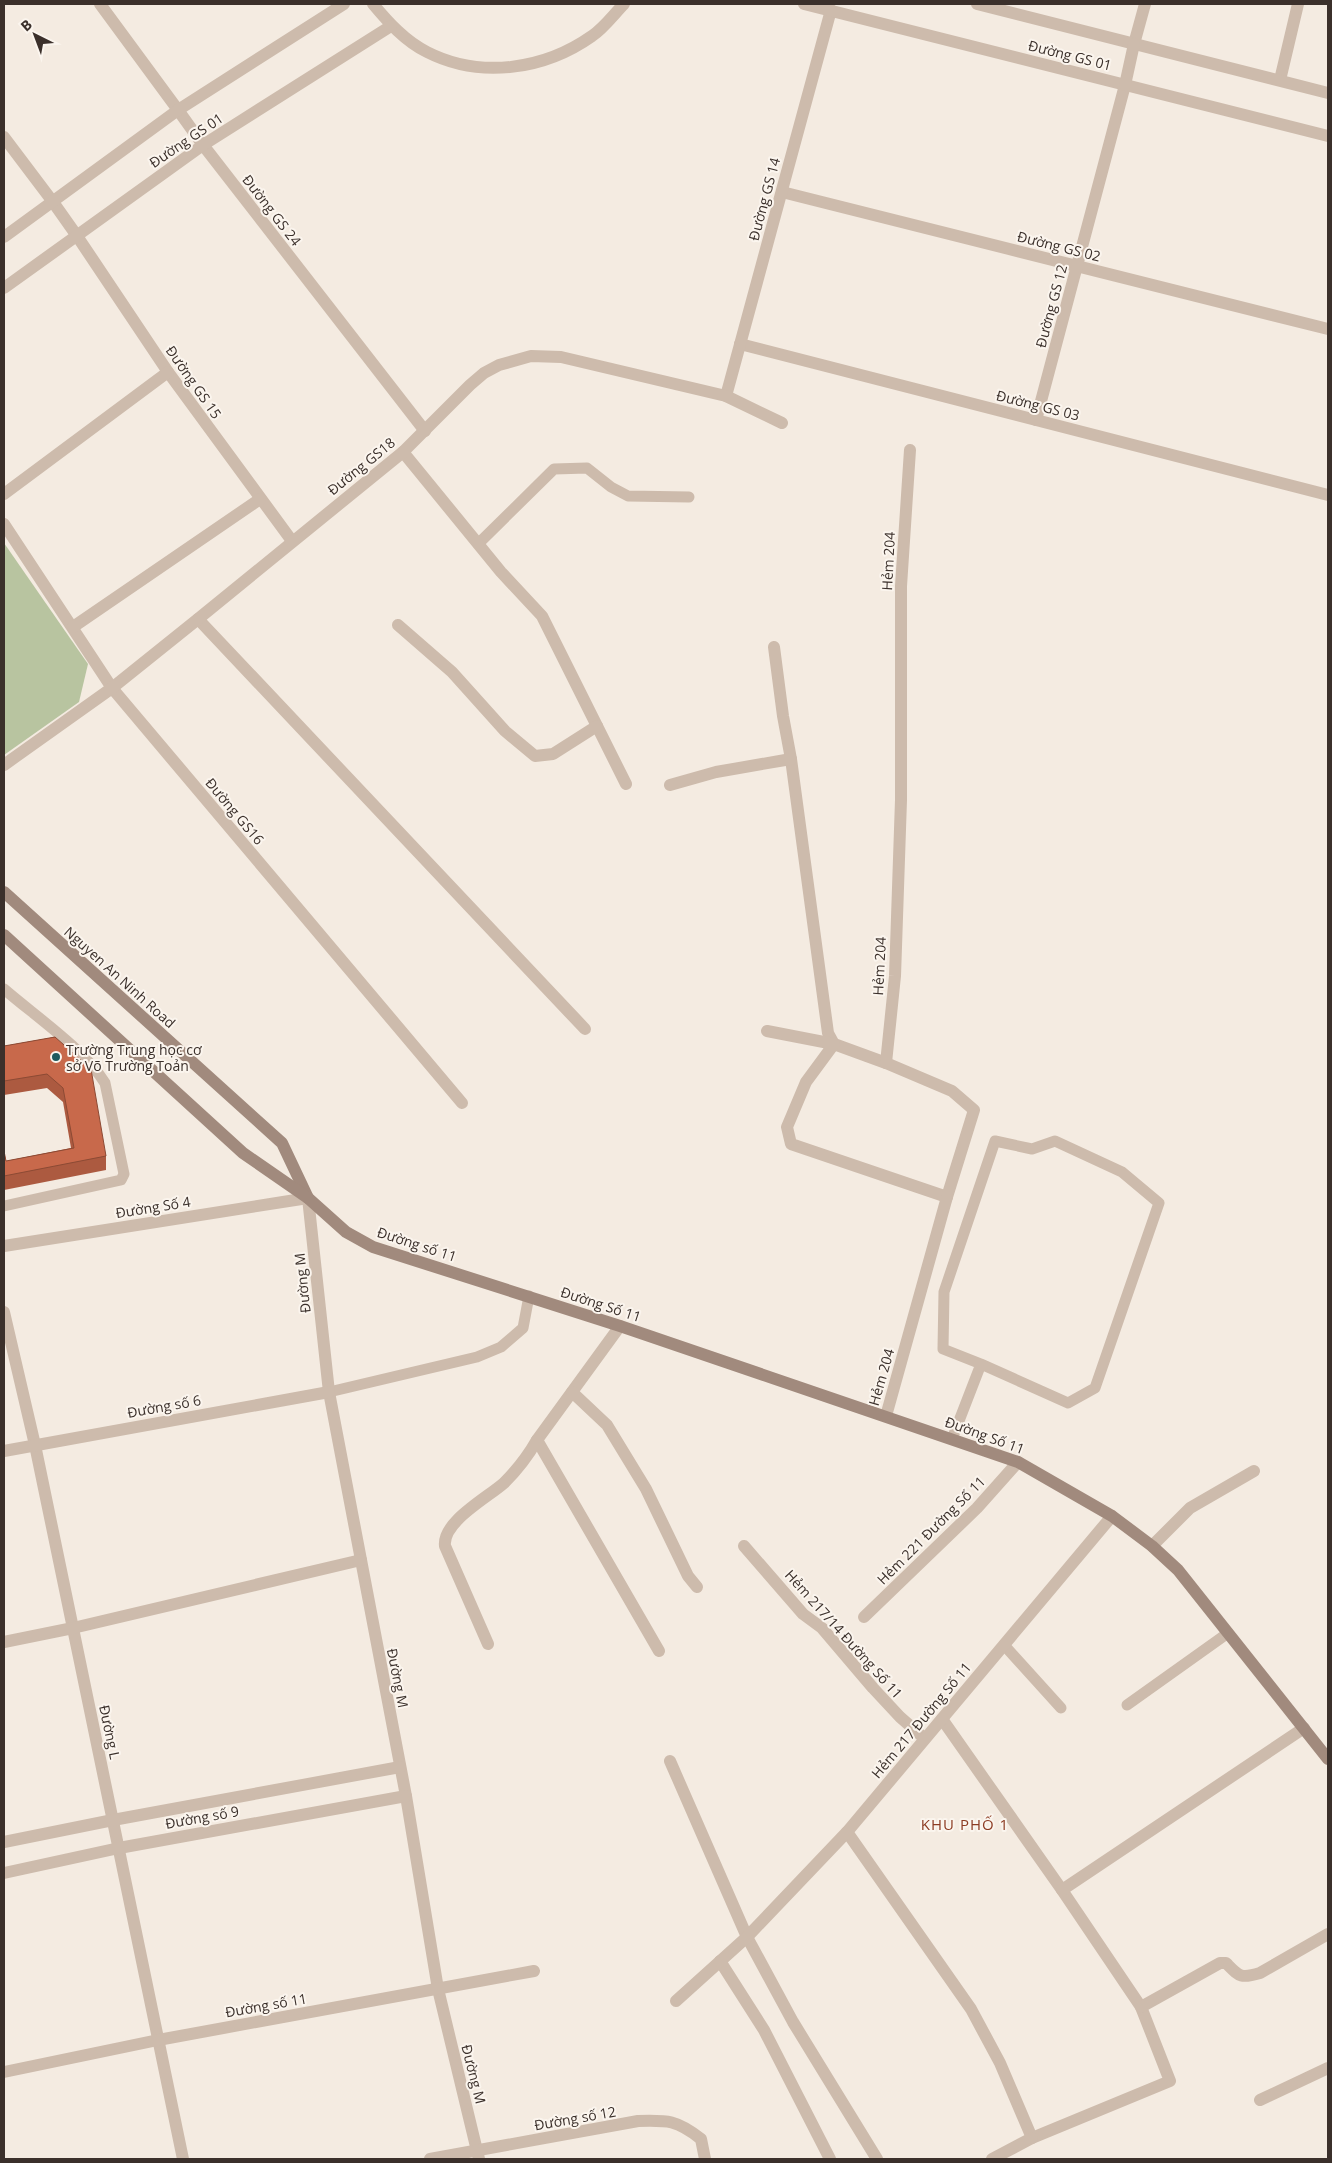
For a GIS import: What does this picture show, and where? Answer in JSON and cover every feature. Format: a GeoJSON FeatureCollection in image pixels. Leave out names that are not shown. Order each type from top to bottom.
{"type":"FeatureCollection","features":[{"type":"Feature","properties":{"kind":"main road","name":"Nguyen An Ninh Road"},"geometry":{"type":"LineString","coordinates":[[4,892],[282,1143],[308,1198]]}},
{"type":"Feature","properties":{"kind":"main road","name":"Đường số 11"},"geometry":{"type":"LineString","coordinates":[[4,935],[243,1153],[308,1198],[346,1232],[373,1247],[529,1296]]}},
{"type":"Feature","properties":{"kind":"main road","name":"Đường Số 11"},"geometry":{"type":"LineString","coordinates":[[529,1296],[1018,1462],[1112,1516],[1152,1546],[1178,1570],[1328,1759]]}},
{"type":"Feature","properties":{"kind":"street","name":"Đường GS 24"},"geometry":{"type":"LineString","coordinates":[[100,4],[203,145],[426,431]]}},
{"type":"Feature","properties":{"kind":"street","name":"Đường GS 01"},"geometry":{"type":"LineString","coordinates":[[4,237],[178,110],[344,4]]}},
{"type":"Feature","properties":{"kind":"street"},"geometry":{"type":"LineString","coordinates":[[374,4],[391,26],[426,52],[468,66],[512,68],[555,58],[578,45],[593,36],[624,4]]}},
{"type":"Feature","properties":{"kind":"street","name":"Đường GS 01"},"geometry":{"type":"LineString","coordinates":[[804,4],[832,7],[1125,85],[1328,136]]}},
{"type":"Feature","properties":{"kind":"street"},"geometry":{"type":"LineString","coordinates":[[1134,44],[1145,4]]}},
{"type":"Feature","properties":{"kind":"street"},"geometry":{"type":"LineString","coordinates":[[1280,80],[1298,4]]}},
{"type":"Feature","properties":{"kind":"street","name":"Đường GS 01"},"geometry":{"type":"LineString","coordinates":[[986,5],[1328,93]]}},
{"type":"Feature","properties":{"kind":"street","name":"Đường GS 14"},"geometry":{"type":"LineString","coordinates":[[726,396],[832,7]]}},
{"type":"Feature","properties":{"kind":"street","name":"Đường GS 01"},"geometry":{"type":"LineString","coordinates":[[4,288],[203,145],[391,26]]}},
{"type":"Feature","properties":{"kind":"street","name":"Đường GS 12"},"geometry":{"type":"LineString","coordinates":[[1036,420],[1125,85],[1134,44]]}},
{"type":"Feature","properties":{"kind":"street"},"geometry":{"type":"LineString","coordinates":[[4,137],[53,202]]}},
{"type":"Feature","properties":{"kind":"street","name":"Đường GS 02"},"geometry":{"type":"LineString","coordinates":[[782,192],[1328,329]]}},
{"type":"Feature","properties":{"kind":"street","name":"Đường GS 15"},"geometry":{"type":"LineString","coordinates":[[53,202],[168,372],[292,541]]}},
{"type":"Feature","properties":{"kind":"street","name":"Đường GS 03"},"geometry":{"type":"LineString","coordinates":[[740,344],[1328,495]]}},
{"type":"Feature","properties":{"kind":"street","name":"Đường GS18"},"geometry":{"type":"LineString","coordinates":[[4,765],[112,688],[198,619],[403,452],[470,385],[484,373],[499,365],[531,356],[561,357],[726,396],[782,423]]}},
{"type":"Feature","properties":{"kind":"street"},"geometry":{"type":"LineString","coordinates":[[4,494],[168,372]]}},
{"type":"Feature","properties":{"kind":"street","name":"Hẻm 204"},"geometry":{"type":"LineString","coordinates":[[886,1416],[947,1197],[974,1110],[952,1091],[886,1064],[895,976],[901,800],[901,586],[910,450]]}},
{"type":"Feature","properties":{"kind":"street"},"geometry":{"type":"LineString","coordinates":[[403,452],[478,544],[542,616],[626,784]]}},
{"type":"Feature","properties":{"kind":"street"},"geometry":{"type":"LineString","coordinates":[[73,627],[260,499]]}},
{"type":"Feature","properties":{"kind":"street","name":"Đường GS16"},"geometry":{"type":"LineString","coordinates":[[4,524],[112,688],[462,1103]]}},
{"type":"Feature","properties":{"kind":"street"},"geometry":{"type":"LineString","coordinates":[[198,619],[585,1030]]}},
{"type":"Feature","properties":{"kind":"street"},"geometry":{"type":"LineString","coordinates":[[398,625],[452,672],[504,730],[535,756],[553,754],[597,726]]}},
{"type":"Feature","properties":{"kind":"street"},"geometry":{"type":"LineString","coordinates":[[774,647],[783,716],[792,759],[828,1033],[834,1044]]}},
{"type":"Feature","properties":{"kind":"street"},"geometry":{"type":"LineString","coordinates":[[670,785],[716,772],[792,759]]}},
{"type":"Feature","properties":{"kind":"street"},"geometry":{"type":"LineString","coordinates":[[767,1031],[834,1044],[886,1064]]}},
{"type":"Feature","properties":{"kind":"street"},"geometry":{"type":"LineString","coordinates":[[834,1044],[806,1082],[787,1127],[791,1144],[947,1197]]}},
{"type":"Feature","properties":{"kind":"street","name":"Đường Số 4"},"geometry":{"type":"LineString","coordinates":[[4,1246],[308,1198]]}},
{"type":"Feature","properties":{"kind":"street","name":"Đường M"},"geometry":{"type":"LineString","coordinates":[[308,1198],[329,1392],[406,1796],[438,1989],[478,2155]]}},
{"type":"Feature","properties":{"kind":"street","name":"Đường L"},"geometry":{"type":"LineString","coordinates":[[4,1312],[35,1445],[183,2159]]}},
{"type":"Feature","properties":{"kind":"street"},"geometry":{"type":"LineString","coordinates":[[488,1644],[444,1540],[452,1526],[504,1483],[527,1457],[537,1440],[620,1326]]}},
{"type":"Feature","properties":{"kind":"street","name":"Đường số 6"},"geometry":{"type":"LineString","coordinates":[[4,1451],[329,1392]]}},
{"type":"Feature","properties":{"kind":"street"},"geometry":{"type":"LineString","coordinates":[[572,1392],[607,1425],[646,1488],[688,1576],[697,1587]]}},
{"type":"Feature","properties":{"kind":"street"},"geometry":{"type":"LineString","coordinates":[[537,1440],[659,1651]]}},
{"type":"Feature","properties":{"kind":"street","name":"Hẻm 221 Đường Số 11"},"geometry":{"type":"LineString","coordinates":[[864,1617],[977,1508],[1018,1462]]}},
{"type":"Feature","properties":{"kind":"street"},"geometry":{"type":"LineString","coordinates":[[1152,1546],[1190,1508],[1254,1471]]}},
{"type":"Feature","properties":{"kind":"street","name":"Hẻm 217 Đường Số 11"},"geometry":{"type":"LineString","coordinates":[[676,2001],[747,1937],[847,1832],[1112,1516]]}},
{"type":"Feature","properties":{"kind":"street","name":"Hẻm 217/14 Đường Số 11"},"geometry":{"type":"LineString","coordinates":[[744,1546],[803,1614],[822,1628],[873,1688],[900,1717],[924,1738]]}},
{"type":"Feature","properties":{"kind":"street"},"geometry":{"type":"LineString","coordinates":[[4,1642],[73,1628],[361,1560]]}},
{"type":"Feature","properties":{"kind":"street"},"geometry":{"type":"LineString","coordinates":[[942,1719],[1062,1890],[1141,2007],[1170,2081],[1032,2138],[992,2159]]}},
{"type":"Feature","properties":{"kind":"street"},"geometry":{"type":"LineString","coordinates":[[1062,1890],[1304,1728]]}},
{"type":"Feature","properties":{"kind":"street"},"geometry":{"type":"LineString","coordinates":[[670,1761],[747,1937],[793,2022],[877,2159]]}},
{"type":"Feature","properties":{"kind":"street","name":"Đường số 9"},"geometry":{"type":"LineString","coordinates":[[4,1842],[400,1767]]}},
{"type":"Feature","properties":{"kind":"street","name":"Đường số 9"},"geometry":{"type":"LineString","coordinates":[[4,1872],[119,1848],[406,1796]]}},
{"type":"Feature","properties":{"kind":"street"},"geometry":{"type":"LineString","coordinates":[[847,1832],[971,2009],[1000,2063],[1032,2138]]}},
{"type":"Feature","properties":{"kind":"street"},"geometry":{"type":"LineString","coordinates":[[1141,2007],[1220,1963],[1226,1963],[1238,1974],[1251,1976],[1260,1973],[1328,1934]]}},
{"type":"Feature","properties":{"kind":"street"},"geometry":{"type":"LineString","coordinates":[[720,1961],[764,2030],[830,2159]]}},
{"type":"Feature","properties":{"kind":"street","name":"Đường số 11"},"geometry":{"type":"LineString","coordinates":[[4,2072],[158,2040],[534,1971]]}},
{"type":"Feature","properties":{"kind":"street"},"geometry":{"type":"LineString","coordinates":[[1260,2100],[1328,2068]]}},
{"type":"Feature","properties":{"kind":"street","name":"Đường số 12"},"geometry":{"type":"LineString","coordinates":[[430,2159],[478,2155],[638,2121],[666,2120],[686,2127],[701,2140],[705,2159]]}},
{"type":"Feature","properties":{"kind":"lane"},"geometry":{"type":"LineString","coordinates":[[478,544],[554,468],[587,468],[611,487],[628,496],[689,497]]}},
{"type":"Feature","properties":{"kind":"lane"},"geometry":{"type":"LineString","coordinates":[[4,990],[98,1071],[105,1083],[124,1174],[121,1180],[4,1206]]}},
{"type":"Feature","properties":{"kind":"lane"},"geometry":{"type":"LineString","coordinates":[[995,1141],[1032,1149],[1055,1141],[1122,1172],[1159,1202],[1095,1388],[1068,1403],[981,1364],[943,1349],[944,1292],[995,1141]]}},
{"type":"Feature","properties":{"kind":"lane"},"geometry":{"type":"LineString","coordinates":[[329,1392],[477,1357],[500,1347],[523,1328],[529,1296]]}},
{"type":"Feature","properties":{"kind":"lane"},"geometry":{"type":"LineString","coordinates":[[952,1439],[981,1364]]}},
{"type":"Feature","properties":{"kind":"lane"},"geometry":{"type":"LineString","coordinates":[[1126,1705],[1228,1633]]}},
{"type":"Feature","properties":{"kind":"lane"},"geometry":{"type":"LineString","coordinates":[[1004,1645],[1061,1708]]}},
{"type":"Feature","properties":{"kind":"green space"},"geometry":{"type":"Polygon","coordinates":[[[4,543],[88,664],[79,702],[4,755],[4,543]]]}},
{"type":"Feature","properties":{"kind":"building"},"geometry":{"type":"Polygon","coordinates":[[[55,1037],[91,1069],[106,1156],[4,1176],[4,1151],[6,1161],[74,1148],[63,1088],[47,1074],[4,1081],[4,1046],[55,1037]]]}},
{"type":"Feature","properties":{"kind":"place","name":"Trường Trung học cơ sở Võ Trường Toản"},"geometry":{"type":"Point","coordinates":[56,1057]}},
{"type":"Feature","properties":{"kind":"district","name":"KHU PHỐ 1"},"geometry":{"type":"Point","coordinates":[965,1824]}}]}
